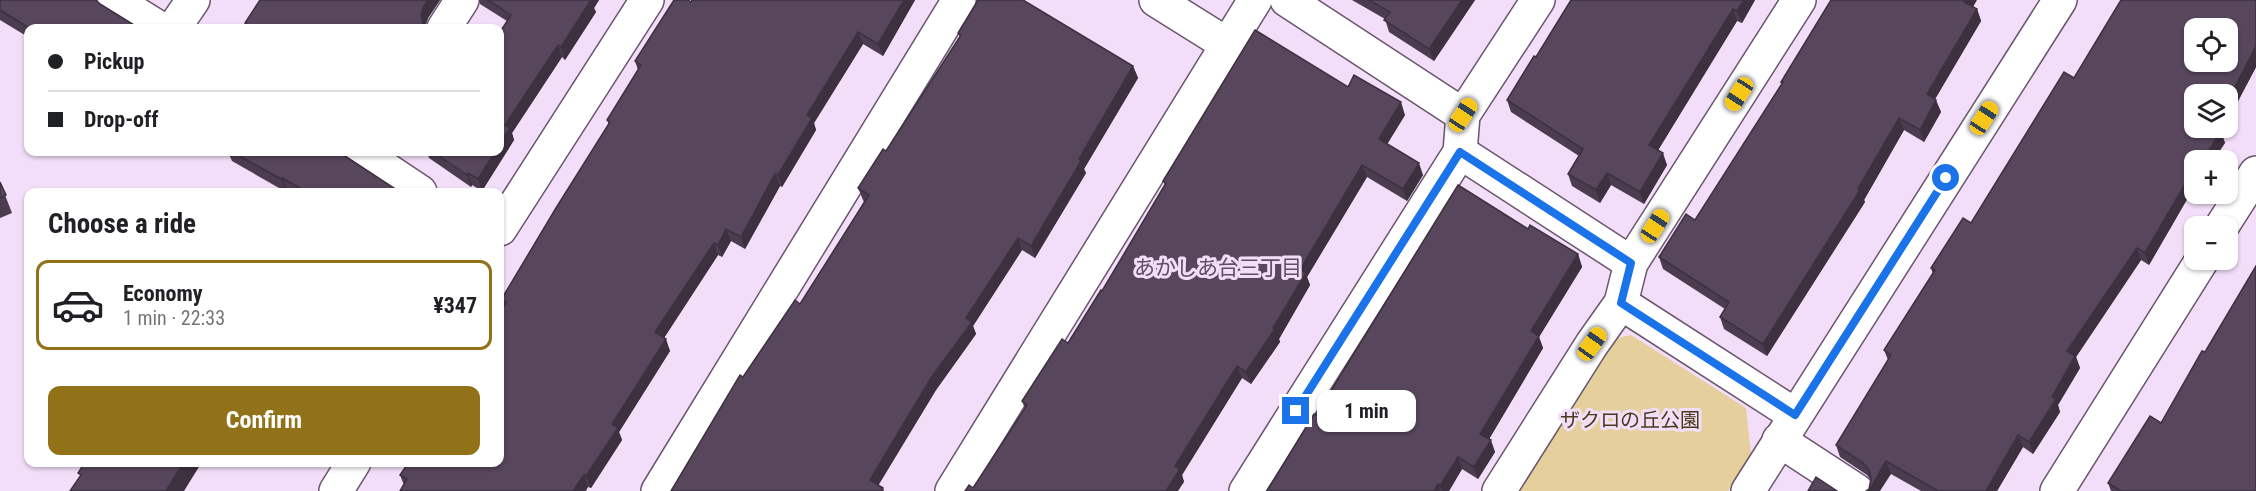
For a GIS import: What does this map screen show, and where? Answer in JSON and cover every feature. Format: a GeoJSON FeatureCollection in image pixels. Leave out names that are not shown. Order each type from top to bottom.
{"type":"FeatureCollection","features":[{"type":"Feature","properties":{"kind":"street"},"geometry":{"type":"LineString","coordinates":[[114,0],[153,24]]}},
{"type":"Feature","properties":{"kind":"street"},"geometry":{"type":"LineString","coordinates":[[177,24],[193,0]]}},
{"type":"Feature","properties":{"kind":"street"},"geometry":{"type":"LineString","coordinates":[[447,24],[462,0]]}},
{"type":"Feature","properties":{"kind":"street"},"geometry":{"type":"LineString","coordinates":[[504,223],[647,0]]}},
{"type":"Feature","properties":{"kind":"street"},"geometry":{"type":"LineString","coordinates":[[658,491],[958,0]]}},
{"type":"Feature","properties":{"kind":"street"},"geometry":{"type":"LineString","coordinates":[[1156,0],[1228,45]]}},
{"type":"Feature","properties":{"kind":"street"},"geometry":{"type":"LineString","coordinates":[[952,491],[1256,0]]}},
{"type":"Feature","properties":{"kind":"street"},"geometry":{"type":"LineString","coordinates":[[1287,0],[1463,115]]}},
{"type":"Feature","properties":{"kind":"street"},"geometry":{"type":"LineString","coordinates":[[1246,491],[1460,152],[1463,115],[1538,0]]}},
{"type":"Feature","properties":{"kind":"street"},"geometry":{"type":"LineString","coordinates":[[1499,491],[1592,344],[1621,303],[1631,263],[1800,0]]}},
{"type":"Feature","properties":{"kind":"street"},"geometry":{"type":"LineString","coordinates":[[1748,491],[2060,0]]}},
{"type":"Feature","properties":{"kind":"street"},"geometry":{"type":"LineString","coordinates":[[1460,152],[1631,263]]}},
{"type":"Feature","properties":{"kind":"street"},"geometry":{"type":"LineString","coordinates":[[369,156],[414,188]]}},
{"type":"Feature","properties":{"kind":"street"},"geometry":{"type":"LineString","coordinates":[[2228,216],[2256,173]]}},
{"type":"Feature","properties":{"kind":"street"},"geometry":{"type":"LineString","coordinates":[[2057,491],[2196,270]]}},
{"type":"Feature","properties":{"kind":"street"},"geometry":{"type":"LineString","coordinates":[[1621,303],[1787,428],[1857,491]]}},
{"type":"Feature","properties":{"kind":"street"},"geometry":{"type":"LineString","coordinates":[[336,491],[351,467]]}},
{"type":"Feature","properties":{"kind":"green space","name":"ザクロの丘公園"},"geometry":{"type":"Polygon","coordinates":[[[1631,335],[1746,408],[1751,454],[1728,491],[1499,491],[1592,344],[1631,335]]]}},
{"type":"Feature","properties":{"kind":"building"},"geometry":{"type":"Polygon","coordinates":[[[0,0],[96,0],[132,24],[24,25],[0,10],[0,0]]]}},
{"type":"Feature","properties":{"kind":"building"},"geometry":{"type":"Polygon","coordinates":[[[260,0],[428,0],[421,14],[422,24],[245,23],[260,0]]]}},
{"type":"Feature","properties":{"kind":"building"},"geometry":{"type":"Polygon","coordinates":[[[488,0],[591,0],[561,47],[558,45],[505,125],[510,128],[504,138],[504,26],[511,15],[488,0]]]}},
{"type":"Feature","properties":{"kind":"building"},"geometry":{"type":"Polygon","coordinates":[[[674,0],[691,2],[692,0],[904,0],[878,44],[858,32],[807,115],[812,118],[778,175],[775,174],[741,237],[726,229],[718,245],[714,243],[655,332],[666,339],[612,424],[618,428],[586,476],[584,475],[573,491],[400,491],[407,479],[400,475],[406,467],[504,467],[504,306],[506,302],[504,295],[610,122],[607,120],[641,65],[635,61],[674,0]]]}},
{"type":"Feature","properties":{"kind":"building"},"geometry":{"type":"Polygon","coordinates":[[[978,0],[1023,0],[1133,66],[1031,246],[1018,238],[966,318],[972,322],[931,378],[870,480],[883,488],[881,491],[671,491],[740,375],[743,377],[795,300],[800,304],[869,195],[858,188],[883,149],[886,151],[961,35],[958,33],[978,0]]]}},
{"type":"Feature","properties":{"kind":"building"},"geometry":{"type":"Polygon","coordinates":[[[1369,0],[1462,0],[1429,49],[1384,20],[1390,12],[1369,0]]]}},
{"type":"Feature","properties":{"kind":"building"},"geometry":{"type":"Polygon","coordinates":[[[1571,0],[1744,0],[1737,11],[1733,9],[1649,145],[1663,153],[1640,192],[1607,173],[1596,190],[1568,174],[1583,149],[1507,100],[1571,0]]]}},
{"type":"Feature","properties":{"kind":"building"},"geometry":{"type":"Polygon","coordinates":[[[1831,0],[1965,0],[1964,2],[1977,9],[1927,94],[1936,100],[1920,130],[1899,118],[1858,189],[1860,190],[1763,344],[1720,317],[1729,302],[1659,257],[1686,214],[1695,220],[1783,82],[1781,82],[1831,0]]]}},
{"type":"Feature","properties":{"kind":"building"},"geometry":{"type":"Polygon","coordinates":[[[2121,0],[2256,0],[2256,46],[2236,84],[2184,84],[2184,138],[2217,138],[2209,150],[2184,150],[2184,186],[2145,253],[2137,248],[2067,351],[2075,356],[2052,397],[2056,399],[2029,442],[2018,435],[1986,491],[1938,491],[1886,461],[1869,491],[1866,491],[1869,489],[1871,479],[1869,470],[1863,463],[1836,445],[1891,355],[1884,350],[1935,270],[1931,268],[1963,218],[1971,223],[2064,72],[2074,78],[2121,0]]]}},
{"type":"Feature","properties":{"kind":"building"},"geometry":{"type":"Polygon","coordinates":[[[1255,30],[1348,87],[1354,75],[1401,102],[1379,139],[1419,163],[1403,189],[1362,165],[1300,270],[1306,273],[1273,328],[1275,329],[1246,372],[1237,366],[1175,466],[1180,469],[1166,491],[965,491],[969,485],[973,488],[1027,405],[1022,401],[1062,339],[1068,343],[1102,291],[1166,183],[1163,181],[1255,30]]]}},
{"type":"Feature","properties":{"kind":"building"},"geometry":{"type":"Polygon","coordinates":[[[239,156],[345,156],[394,188],[300,188],[239,156]]]}},
{"type":"Feature","properties":{"kind":"building"},"geometry":{"type":"Polygon","coordinates":[[[439,156],[492,156],[478,179],[468,173],[467,175],[439,156]]]}},
{"type":"Feature","properties":{"kind":"building"},"geometry":{"type":"Polygon","coordinates":[[[0,182],[6,195],[0,198],[0,182]]]}},
{"type":"Feature","properties":{"kind":"building"},"geometry":{"type":"Polygon","coordinates":[[[1458,185],[1528,229],[1530,225],[1578,254],[1531,331],[1539,336],[1480,434],[1491,440],[1474,467],[1458,457],[1440,486],[1438,484],[1434,491],[1267,491],[1314,414],[1316,415],[1458,185]]]}},
{"type":"Feature","properties":{"kind":"building"},"geometry":{"type":"Polygon","coordinates":[[[2256,266],[2256,491],[2121,491],[2108,483],[2150,416],[2161,423],[2202,351],[2205,352],[2256,266]]]}},
{"type":"Feature","properties":{"kind":"building"},"geometry":{"type":"Polygon","coordinates":[[[82,467],[181,467],[166,491],[70,491],[81,475],[78,473],[82,467]]]}},
{"type":"Feature","properties":{"kind":"building"},"geometry":{"type":"Polygon","coordinates":[[[1816,477],[1837,491],[1808,491],[1816,477]]]}},
{"type":"Feature","properties":{"kind":"district","name":"あかしあ台三丁目"},"geometry":{"type":"Point","coordinates":[1218,268]}},
{"type":"Feature","properties":{"kind":"route"},"geometry":{"type":"LineString","coordinates":[[1296,411],[1460,152],[1631,263],[1621,303],[1795,415],[1946,178]]}}]}
